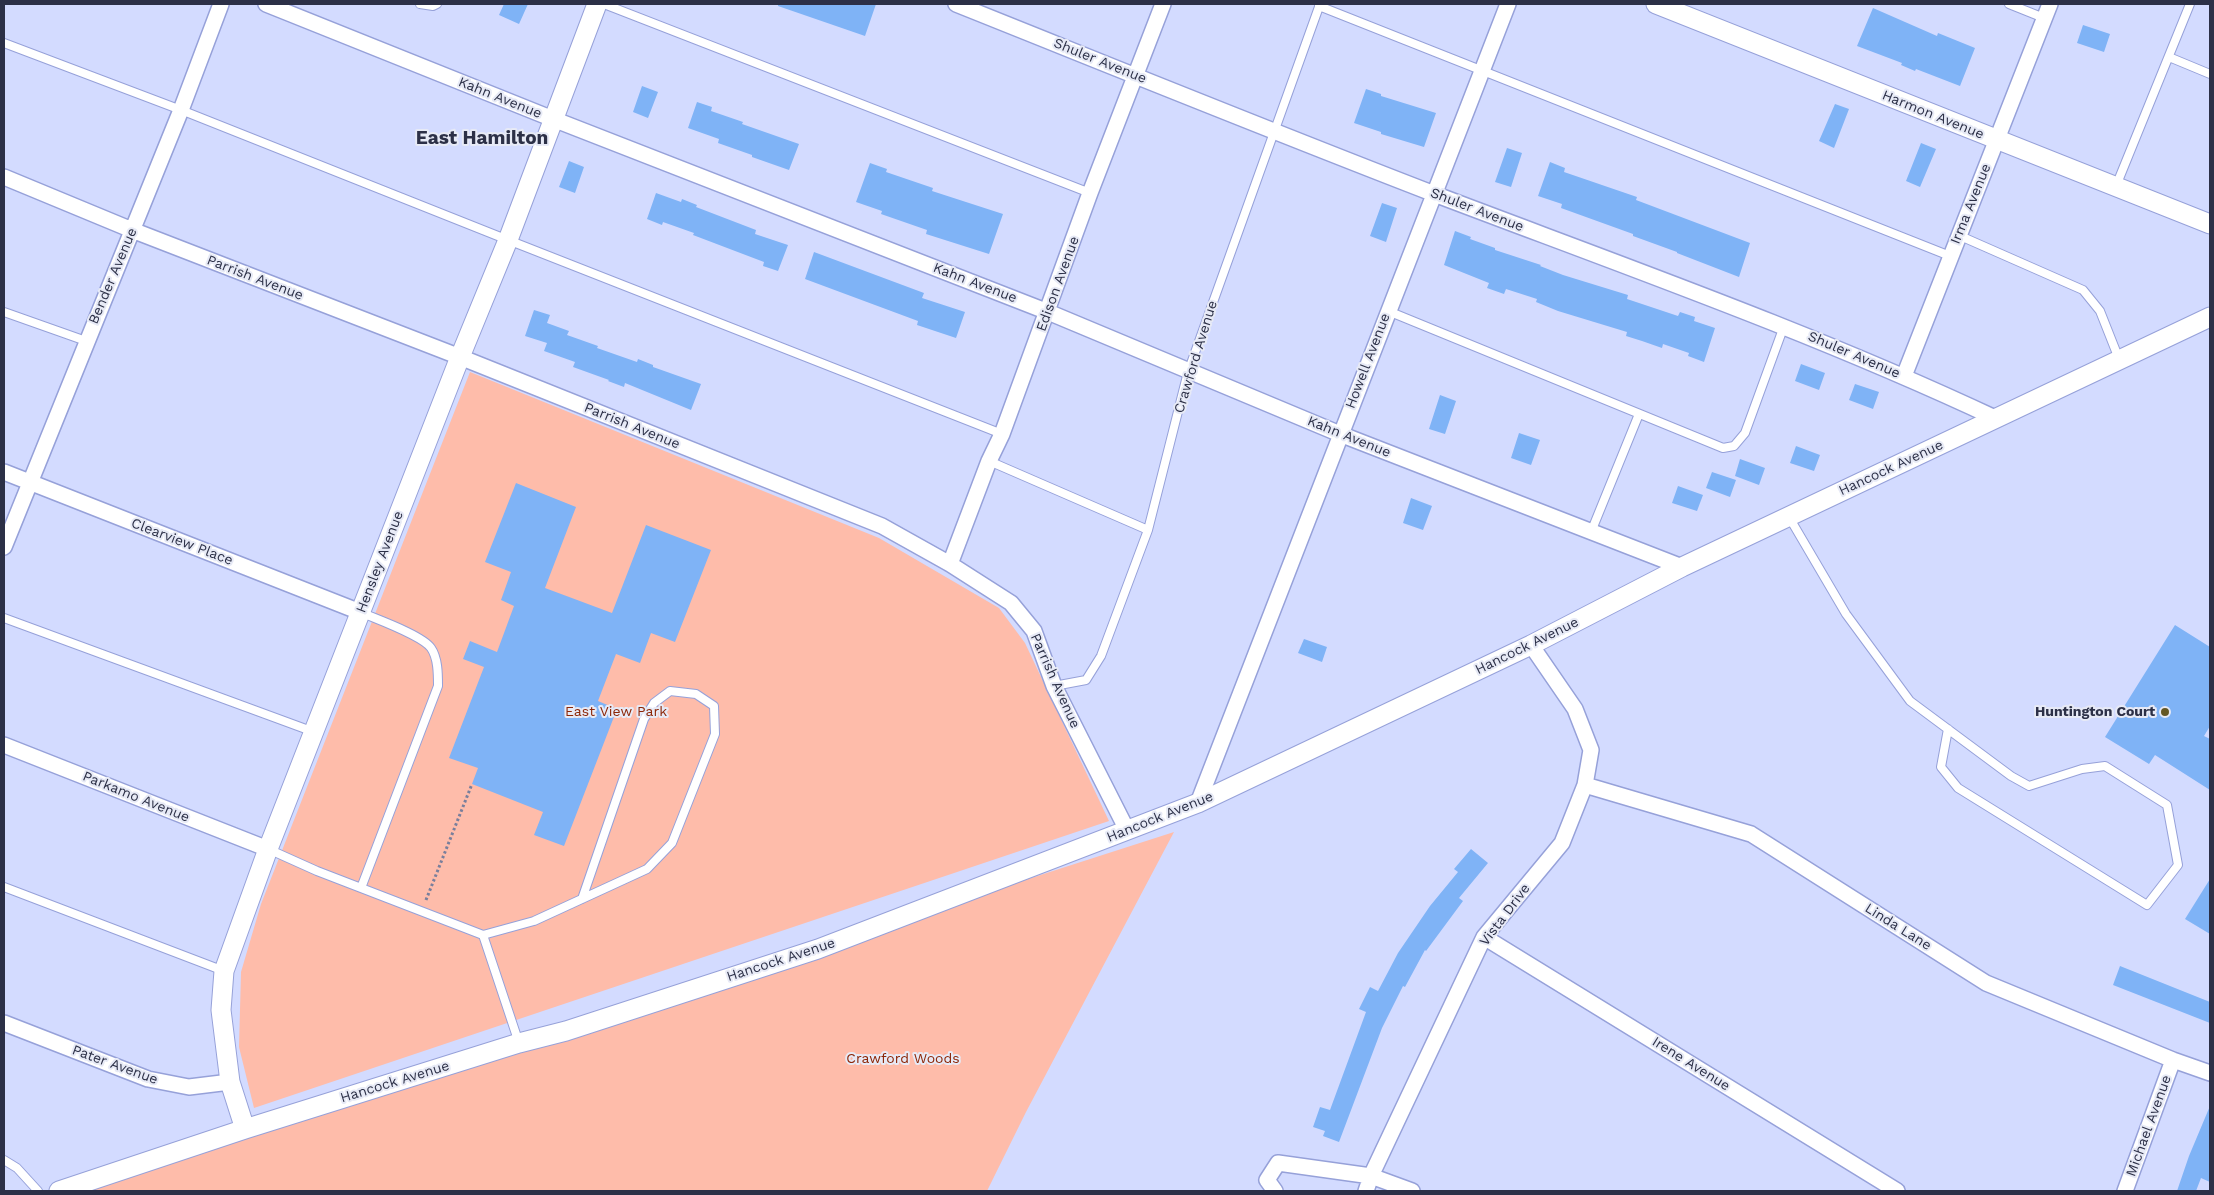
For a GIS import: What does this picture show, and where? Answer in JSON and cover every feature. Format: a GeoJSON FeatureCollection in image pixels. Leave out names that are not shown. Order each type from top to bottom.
{"type":"FeatureCollection","features":[{"type":"Feature","properties":{"kind":"street","name":"Bender Avenue"},"geometry":{"type":"LineString","coordinates":[[4,547],[181,110],[221,4]]}},
{"type":"Feature","properties":{"kind":"street","name":"Kahn Avenue"},"geometry":{"type":"LineString","coordinates":[[266,4],[553,119],[1048,312],[1340,434],[1682,567]]}},
{"type":"Feature","properties":{"kind":"street","name":"Hensley Avenue"},"geometry":{"type":"LineString","coordinates":[[245,1129],[230,1082],[221,1010],[224,971],[268,849],[460,357],[508,240],[597,4]]}},
{"type":"Feature","properties":{"kind":"street","name":"Shuler Avenue"},"geometry":{"type":"LineString","coordinates":[[956,4],[1434,193],[1784,326],[1904,376],[1996,418]]}},
{"type":"Feature","properties":{"kind":"street","name":"Edison Avenue"},"geometry":{"type":"LineString","coordinates":[[950,564],[989,461],[1002,434],[1090,193],[1163,4]]}},
{"type":"Feature","properties":{"kind":"street","name":"Howell Avenue"},"geometry":{"type":"LineString","coordinates":[[1198,803],[1508,4]]}},
{"type":"Feature","properties":{"kind":"street","name":"Harmon Avenue"},"geometry":{"type":"LineString","coordinates":[[1656,4],[2210,224]]}},
{"type":"Feature","properties":{"kind":"street","name":"Irma Avenue"},"geometry":{"type":"LineString","coordinates":[[1904,376],[2047,11]]}},
{"type":"Feature","properties":{"kind":"street","name":"Parrish Avenue"},"geometry":{"type":"LineString","coordinates":[[4,177],[132,230],[460,357],[882,526],[950,564],[1011,603],[1034,631],[1054,686],[1127,830]]}},
{"type":"Feature","properties":{"kind":"street","name":"Hancock Avenue"},"geometry":{"type":"LineString","coordinates":[[59,1191],[245,1129],[566,1030],[818,949],[1198,803],[1531,645],[1682,567],[2210,317]]}},
{"type":"Feature","properties":{"kind":"street","name":"Clearview Place"},"geometry":{"type":"LineString","coordinates":[[4,472],[360,612]]}},
{"type":"Feature","properties":{"kind":"street","name":"Vista Drive"},"geometry":{"type":"LineString","coordinates":[[1366,1191],[1371,1176],[1484,937],[1562,843],[1585,785],[1590,750],[1575,709],[1531,645]]}},
{"type":"Feature","properties":{"kind":"street","name":"Parkamo Avenue"},"geometry":{"type":"LineString","coordinates":[[4,745],[268,849]]}},
{"type":"Feature","properties":{"kind":"street","name":"Linda Lane"},"geometry":{"type":"LineString","coordinates":[[1585,785],[1751,834],[1986,983],[2173,1060],[2210,1073]]}},
{"type":"Feature","properties":{"kind":"street","name":"Irene Avenue"},"geometry":{"type":"LineString","coordinates":[[1484,937],[1897,1191]]}},
{"type":"Feature","properties":{"kind":"street","name":"Pater Avenue"},"geometry":{"type":"LineString","coordinates":[[4,1024],[148,1079],[189,1087],[230,1082]]}},
{"type":"Feature","properties":{"kind":"street","name":"Michael Avenue"},"geometry":{"type":"LineString","coordinates":[[2125,1191],[2173,1060]]}},
{"type":"Feature","properties":{"kind":"street"},"geometry":{"type":"LineString","coordinates":[[1275,1191],[1268,1180],[1278,1164],[1371,1176],[1412,1191]]}},
{"type":"Feature","properties":{"kind":"lane"},"geometry":{"type":"LineString","coordinates":[[420,4],[433,6],[437,4]]}},
{"type":"Feature","properties":{"kind":"lane"},"geometry":{"type":"LineString","coordinates":[[604,4],[1090,193]]}},
{"type":"Feature","properties":{"kind":"lane"},"geometry":{"type":"LineString","coordinates":[[2009,4],[2047,11]]}},
{"type":"Feature","properties":{"kind":"lane"},"geometry":{"type":"LineString","coordinates":[[2116,188],[2190,4]]}},
{"type":"Feature","properties":{"kind":"lane"},"geometry":{"type":"LineString","coordinates":[[1319,5],[1482,72],[1950,256]]}},
{"type":"Feature","properties":{"kind":"lane","name":"Crawford Avenue"},"geometry":{"type":"LineString","coordinates":[[1054,686],[1086,680],[1101,656],[1148,530],[1188,372],[1319,5]]}},
{"type":"Feature","properties":{"kind":"lane"},"geometry":{"type":"LineString","coordinates":[[4,43],[181,110],[1002,434]]}},
{"type":"Feature","properties":{"kind":"lane"},"geometry":{"type":"LineString","coordinates":[[2169,56],[2210,74]]}},
{"type":"Feature","properties":{"kind":"lane"},"geometry":{"type":"LineString","coordinates":[[1958,236],[2083,290],[2100,311],[2120,360]]}},
{"type":"Feature","properties":{"kind":"lane"},"geometry":{"type":"LineString","coordinates":[[1388,311],[1723,448],[1734,446],[1745,433],[1784,326]]}},
{"type":"Feature","properties":{"kind":"lane"},"geometry":{"type":"LineString","coordinates":[[4,312],[86,341]]}},
{"type":"Feature","properties":{"kind":"lane"},"geometry":{"type":"LineString","coordinates":[[1591,532],[1639,414]]}},
{"type":"Feature","properties":{"kind":"lane"},"geometry":{"type":"LineString","coordinates":[[989,461],[1148,530]]}},
{"type":"Feature","properties":{"kind":"lane"},"geometry":{"type":"LineString","coordinates":[[1789,517],[1846,614],[1910,701],[1948,729],[2011,776],[2029,786],[2082,769],[2105,766],[2167,805],[2178,865],[2147,905],[1958,788],[1941,767],[1948,729]]}},
{"type":"Feature","properties":{"kind":"lane"},"geometry":{"type":"LineString","coordinates":[[360,612],[420,639],[431,648],[437,666],[438,686],[361,888]]}},
{"type":"Feature","properties":{"kind":"lane"},"geometry":{"type":"LineString","coordinates":[[4,618],[314,732]]}},
{"type":"Feature","properties":{"kind":"lane"},"geometry":{"type":"LineString","coordinates":[[268,849],[361,888],[483,935],[534,920],[582,899],[647,869],[672,843],[716,734],[714,706],[696,694],[670,691],[654,703],[644,719],[582,899]]}},
{"type":"Feature","properties":{"kind":"lane"},"geometry":{"type":"LineString","coordinates":[[4,887],[224,971]]}},
{"type":"Feature","properties":{"kind":"lane"},"geometry":{"type":"LineString","coordinates":[[483,935],[519,1043]]}},
{"type":"Feature","properties":{"kind":"lane"},"geometry":{"type":"LineString","coordinates":[[4,1160],[17,1168],[38,1191]]}},
{"type":"Feature","properties":{"kind":"path"},"geometry":{"type":"LineString","coordinates":[[421,911],[472,784]]}},
{"type":"Feature","properties":{"kind":"green space","name":"East View Park"},"geometry":{"type":"Polygon","coordinates":[[[470,372],[879,538],[999,608],[1025,643],[1109,821],[254,1108],[239,1047],[241,972],[261,904],[470,372]]]}},
{"type":"Feature","properties":{"kind":"green space","name":"Crawford Woods"},"geometry":{"type":"Polygon","coordinates":[[[1174,832],[1026,1112],[987,1191],[59,1191],[1174,832]]]}},
{"type":"Feature","properties":{"kind":"building"},"geometry":{"type":"Polygon","coordinates":[[[504,4],[528,4],[519,24],[499,15],[504,4]]]}},
{"type":"Feature","properties":{"kind":"building"},"geometry":{"type":"Polygon","coordinates":[[[778,4],[876,4],[865,36],[778,6],[778,4]]]}},
{"type":"Feature","properties":{"kind":"building"},"geometry":{"type":"Polygon","coordinates":[[[1873,8],[1937,36],[1938,33],[1975,48],[1960,86],[1916,69],[1915,71],[1901,65],[1902,63],[1857,46],[1873,8]]]}},
{"type":"Feature","properties":{"kind":"building"},"geometry":{"type":"Polygon","coordinates":[[[2083,25],[2110,34],[2104,52],[2077,43],[2083,25]]]}},
{"type":"Feature","properties":{"kind":"building"},"geometry":{"type":"Polygon","coordinates":[[[642,86],[658,92],[648,118],[633,112],[642,86]]]}},
{"type":"Feature","properties":{"kind":"building"},"geometry":{"type":"Polygon","coordinates":[[[1366,89],[1381,94],[1381,96],[1436,113],[1424,147],[1381,134],[1381,132],[1354,123],[1366,89]]]}},
{"type":"Feature","properties":{"kind":"building"},"geometry":{"type":"Polygon","coordinates":[[[697,102],[712,107],[711,111],[743,122],[742,124],[799,144],[789,170],[718,143],[719,139],[688,128],[697,102]]]}},
{"type":"Feature","properties":{"kind":"building"},"geometry":{"type":"Polygon","coordinates":[[[1835,104],[1849,109],[1834,148],[1819,141],[1835,104]]]}},
{"type":"Feature","properties":{"kind":"building"},"geometry":{"type":"Polygon","coordinates":[[[1921,143],[1936,149],[1920,187],[1906,181],[1921,143]]]}},
{"type":"Feature","properties":{"kind":"building"},"geometry":{"type":"Polygon","coordinates":[[[1507,148],[1522,153],[1511,187],[1495,182],[1507,148]]]}},
{"type":"Feature","properties":{"kind":"building"},"geometry":{"type":"Polygon","coordinates":[[[569,161],[584,167],[575,193],[559,187],[569,161]]]}},
{"type":"Feature","properties":{"kind":"building"},"geometry":{"type":"Polygon","coordinates":[[[1550,162],[1565,168],[1564,172],[1637,197],[1636,200],[1750,243],[1739,277],[1633,236],[1633,234],[1561,208],[1562,204],[1538,196],[1550,162]]]}},
{"type":"Feature","properties":{"kind":"building"},"geometry":{"type":"Polygon","coordinates":[[[870,163],[887,169],[886,172],[933,188],[932,191],[1003,214],[989,254],[926,234],[927,230],[881,214],[882,211],[856,202],[870,163]]]}},
{"type":"Feature","properties":{"kind":"building"},"geometry":{"type":"Polygon","coordinates":[[[656,193],[681,202],[682,199],[697,205],[696,207],[756,230],[755,234],[788,245],[778,271],[763,266],[764,262],[693,235],[694,233],[663,222],[662,225],[647,219],[656,193]]]}},
{"type":"Feature","properties":{"kind":"building"},"geometry":{"type":"Polygon","coordinates":[[[1382,203],[1397,208],[1386,242],[1370,236],[1382,203]]]}},
{"type":"Feature","properties":{"kind":"building"},"geometry":{"type":"Polygon","coordinates":[[[1455,231],[1495,248],[1495,250],[1541,265],[1563,275],[1628,295],[1627,299],[1678,316],[1680,312],[1695,317],[1694,321],[1715,328],[1704,362],[1688,356],[1689,353],[1663,344],[1662,348],[1626,336],[1627,332],[1558,311],[1536,302],[1537,299],[1506,289],[1504,294],[1487,288],[1489,283],[1444,265],[1455,231]]]}},
{"type":"Feature","properties":{"kind":"building"},"geometry":{"type":"Polygon","coordinates":[[[814,252],[924,293],[922,298],[965,312],[956,338],[917,325],[918,321],[805,279],[814,252]]]}},
{"type":"Feature","properties":{"kind":"building"},"geometry":{"type":"Polygon","coordinates":[[[534,310],[550,315],[547,323],[569,331],[567,335],[598,346],[597,348],[637,362],[638,359],[653,365],[653,367],[701,384],[691,410],[625,383],[624,387],[573,367],[575,362],[544,351],[547,343],[525,336],[534,310]]]}},
{"type":"Feature","properties":{"kind":"building"},"geometry":{"type":"Polygon","coordinates":[[[1801,364],[1825,373],[1819,390],[1795,381],[1801,364]]]}},
{"type":"Feature","properties":{"kind":"building"},"geometry":{"type":"Polygon","coordinates":[[[1855,384],[1879,392],[1873,409],[1849,400],[1855,384]]]}},
{"type":"Feature","properties":{"kind":"building"},"geometry":{"type":"Polygon","coordinates":[[[1440,395],[1456,401],[1445,434],[1429,429],[1440,395]]]}},
{"type":"Feature","properties":{"kind":"building"},"geometry":{"type":"Polygon","coordinates":[[[1519,433],[1540,440],[1531,465],[1511,458],[1519,433]]]}},
{"type":"Feature","properties":{"kind":"building"},"geometry":{"type":"Polygon","coordinates":[[[1796,446],[1820,455],[1814,471],[1790,463],[1796,446]]]}},
{"type":"Feature","properties":{"kind":"building"},"geometry":{"type":"Polygon","coordinates":[[[1740,459],[1765,468],[1759,485],[1735,476],[1740,459]]]}},
{"type":"Feature","properties":{"kind":"building"},"geometry":{"type":"Polygon","coordinates":[[[1712,472],[1736,480],[1730,497],[1706,488],[1712,472]]]}},
{"type":"Feature","properties":{"kind":"building"},"geometry":{"type":"Polygon","coordinates":[[[516,483],[576,507],[545,588],[612,613],[646,525],[711,550],[675,642],[651,633],[640,663],[616,654],[598,701],[617,709],[564,846],[534,835],[543,812],[472,784],[478,768],[449,758],[484,667],[463,659],[470,641],[497,652],[514,606],[501,600],[511,572],[485,562],[516,483]]]}},
{"type":"Feature","properties":{"kind":"building"},"geometry":{"type":"Polygon","coordinates":[[[1678,486],[1703,495],[1697,511],[1672,503],[1678,486]]]}},
{"type":"Feature","properties":{"kind":"building"},"geometry":{"type":"Polygon","coordinates":[[[1411,498],[1432,506],[1423,530],[1403,523],[1411,498]]]}},
{"type":"Feature","properties":{"kind":"building","name":"Huntington Court"},"geometry":{"type":"Polygon","coordinates":[[[2175,625],[2210,647],[2210,726],[2204,736],[2210,739],[2210,790],[2155,755],[2149,764],[2105,737],[2175,625]]]}},
{"type":"Feature","properties":{"kind":"building"},"geometry":{"type":"Polygon","coordinates":[[[1304,639],[1327,647],[1322,662],[1298,653],[1304,639]]]}},
{"type":"Feature","properties":{"kind":"building"},"geometry":{"type":"Polygon","coordinates":[[[1471,849],[1488,863],[1459,898],[1463,901],[1425,950],[1405,987],[1403,986],[1382,1028],[1339,1142],[1323,1136],[1325,1131],[1313,1127],[1320,1107],[1330,1110],[1366,1012],[1359,1009],[1370,987],[1378,991],[1398,953],[1430,906],[1458,872],[1454,869],[1471,849]]]}},
{"type":"Feature","properties":{"kind":"building"},"geometry":{"type":"Polygon","coordinates":[[[2210,879],[2210,934],[2185,919],[2210,879]]]}},
{"type":"Feature","properties":{"kind":"building"},"geometry":{"type":"Polygon","coordinates":[[[2120,966],[2210,1002],[2210,1023],[2113,985],[2120,966]]]}},
{"type":"Feature","properties":{"kind":"building"},"geometry":{"type":"Polygon","coordinates":[[[2210,1106],[2210,1182],[2201,1178],[2196,1191],[2177,1191],[2189,1156],[2210,1106]]]}},
{"type":"Feature","properties":{"kind":"place","name":"Huntington Court"},"geometry":{"type":"Point","coordinates":[2165,712]}},
{"type":"Feature","properties":{"kind":"district","name":"East Hamilton"},"geometry":{"type":"Point","coordinates":[482,138]}}]}
